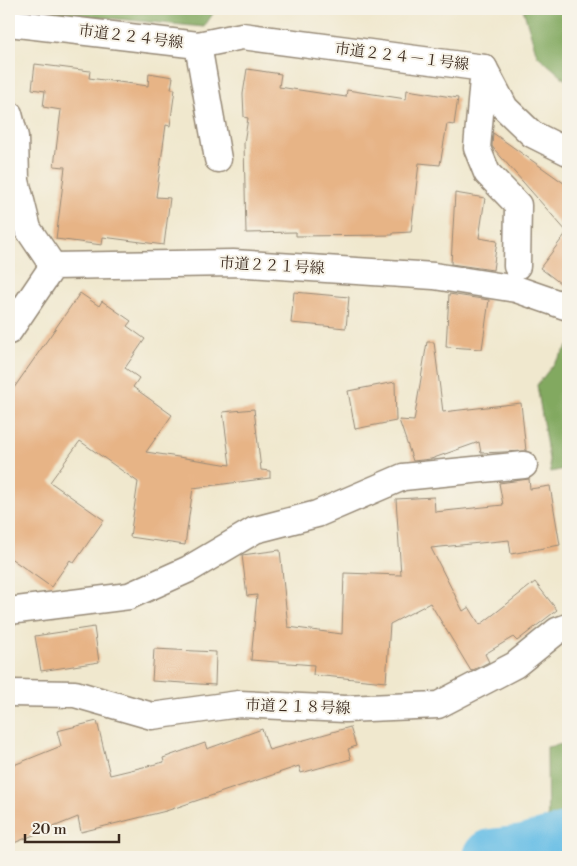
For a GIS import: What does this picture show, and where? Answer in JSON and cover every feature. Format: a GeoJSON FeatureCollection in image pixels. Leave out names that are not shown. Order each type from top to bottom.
{"type":"FeatureCollection","features":[{"type":"Feature","properties":{"kind":"street","name":"市道２２４号線"},"geometry":{"type":"LineString","coordinates":[[9,23],[198,45],[218,159]]}},
{"type":"Feature","properties":{"kind":"street","name":"市道２２４－１号線"},"geometry":{"type":"LineString","coordinates":[[198,45],[242,36],[493,69],[476,148],[487,173],[518,205],[517,266]]}},
{"type":"Feature","properties":{"kind":"street"},"geometry":{"type":"LineString","coordinates":[[493,69],[505,108],[532,134],[568,152]]}},
{"type":"Feature","properties":{"kind":"street"},"geometry":{"type":"LineString","coordinates":[[9,114],[15,138],[16,181],[28,229],[53,266],[9,331]]}},
{"type":"Feature","properties":{"kind":"street","name":"市道２２１号線"},"geometry":{"type":"LineString","coordinates":[[53,266],[233,262],[434,276],[516,289],[565,306]]}},
{"type":"Feature","properties":{"kind":"street"},"geometry":{"type":"LineString","coordinates":[[9,610],[129,596],[189,569],[255,530],[317,514],[403,477],[524,465]]}},
{"type":"Feature","properties":{"kind":"street","name":"市道２１８号線"},"geometry":{"type":"LineString","coordinates":[[9,693],[75,694],[152,716],[239,704],[345,709],[438,705],[515,665],[558,631],[568,627]]}},
{"type":"Feature","properties":{"kind":"green space"},"geometry":{"type":"Polygon","coordinates":[[[9,9],[216,9],[204,27],[9,9]]]}},
{"type":"Feature","properties":{"kind":"green space"},"geometry":{"type":"Polygon","coordinates":[[[523,9],[568,9],[568,82],[537,55],[523,9]]]}},
{"type":"Feature","properties":{"kind":"green space"},"geometry":{"type":"Polygon","coordinates":[[[568,346],[568,468],[551,472],[537,385],[568,346]]]}},
{"type":"Feature","properties":{"kind":"green space"},"geometry":{"type":"Polygon","coordinates":[[[568,743],[568,857],[548,857],[547,747],[568,743]]]}},
{"type":"Feature","properties":{"kind":"building"},"geometry":{"type":"Polygon","coordinates":[[[35,64],[90,71],[89,78],[148,86],[149,73],[173,77],[171,89],[175,89],[170,126],[166,125],[156,197],[170,198],[164,245],[103,237],[102,245],[56,239],[65,167],[54,166],[61,110],[43,107],[45,91],[32,89],[35,64]]]}},
{"type":"Feature","properties":{"kind":"building"},"geometry":{"type":"Polygon","coordinates":[[[247,69],[281,74],[279,87],[346,97],[347,90],[406,99],[407,90],[458,98],[454,125],[447,124],[440,165],[419,163],[411,232],[393,233],[393,235],[296,236],[296,232],[246,233],[244,143],[248,118],[244,117],[243,94],[247,69]]]}},
{"type":"Feature","properties":{"kind":"building"},"geometry":{"type":"Polygon","coordinates":[[[493,133],[568,186],[568,289],[540,268],[567,232],[494,149],[492,146],[493,133]]]}},
{"type":"Feature","properties":{"kind":"building"},"geometry":{"type":"Polygon","coordinates":[[[455,193],[485,198],[479,238],[497,241],[493,270],[451,264],[455,193]]]}},
{"type":"Feature","properties":{"kind":"building"},"geometry":{"type":"Polygon","coordinates":[[[294,292],[349,297],[346,328],[291,323],[294,292]]]}},
{"type":"Feature","properties":{"kind":"building"},"geometry":{"type":"Polygon","coordinates":[[[80,293],[99,306],[102,301],[131,321],[127,326],[145,339],[125,368],[139,378],[133,387],[172,415],[146,452],[230,465],[223,412],[254,409],[261,470],[270,471],[270,478],[193,488],[185,545],[130,537],[138,482],[80,441],[50,482],[104,520],[74,563],[70,560],[51,587],[9,557],[9,395],[80,293]]]}},
{"type":"Feature","properties":{"kind":"building"},"geometry":{"type":"Polygon","coordinates":[[[449,294],[489,300],[482,349],[446,347],[449,294]]]}},
{"type":"Feature","properties":{"kind":"building"},"geometry":{"type":"Polygon","coordinates":[[[427,342],[434,342],[443,412],[521,403],[526,451],[481,453],[479,442],[431,459],[413,461],[399,420],[414,421],[427,342]]]}},
{"type":"Feature","properties":{"kind":"building"},"geometry":{"type":"Polygon","coordinates":[[[395,382],[396,421],[355,429],[348,391],[395,382]]]}},
{"type":"Feature","properties":{"kind":"building"},"geometry":{"type":"Polygon","coordinates":[[[529,479],[530,489],[550,486],[560,545],[511,554],[509,540],[431,548],[463,611],[469,607],[480,625],[535,582],[557,610],[517,641],[513,637],[485,654],[489,662],[471,671],[430,603],[390,624],[386,682],[313,675],[314,665],[251,660],[257,595],[247,596],[242,555],[280,550],[288,627],[342,634],[344,573],[401,575],[396,499],[434,497],[435,512],[503,505],[499,483],[529,479]]]}},
{"type":"Feature","properties":{"kind":"building"},"geometry":{"type":"Polygon","coordinates":[[[94,627],[99,662],[41,671],[35,636],[94,627]]]}},
{"type":"Feature","properties":{"kind":"building"},"geometry":{"type":"Polygon","coordinates":[[[154,649],[216,652],[215,685],[152,681],[154,649]]]}},
{"type":"Feature","properties":{"kind":"building"},"geometry":{"type":"Polygon","coordinates":[[[97,721],[110,775],[164,762],[163,758],[205,743],[207,749],[262,729],[269,750],[350,727],[356,746],[348,749],[351,759],[301,773],[299,766],[166,811],[81,832],[78,817],[14,843],[9,830],[9,767],[61,746],[57,731],[97,721]]]}},
{"type":"Feature","properties":{"kind":"waterway"},"geometry":{"type":"LineString","coordinates":[[491,857],[524,853],[568,840]]}}]}
